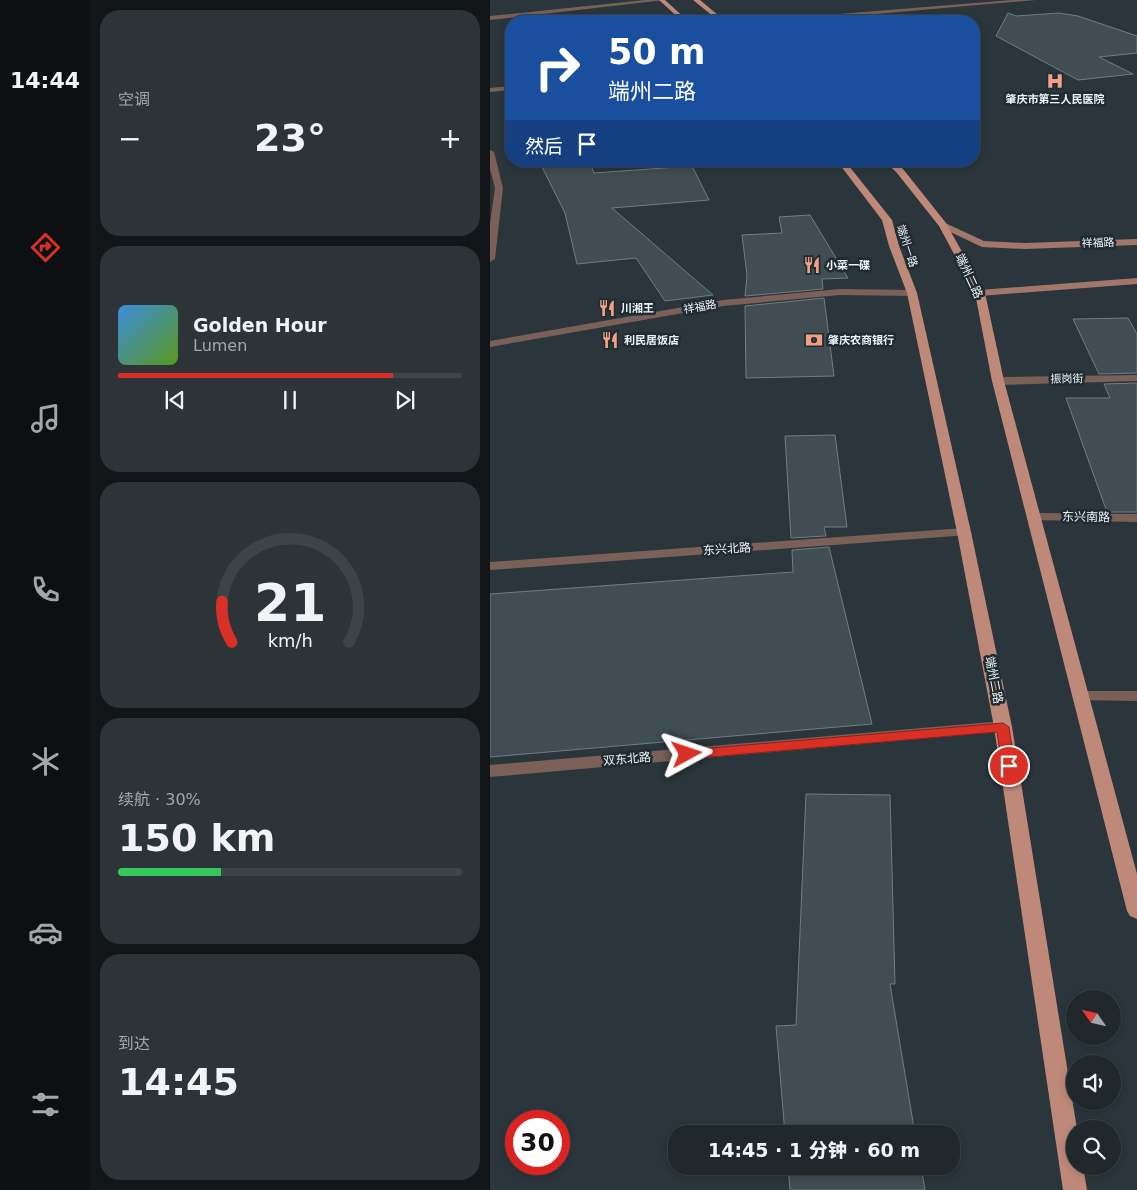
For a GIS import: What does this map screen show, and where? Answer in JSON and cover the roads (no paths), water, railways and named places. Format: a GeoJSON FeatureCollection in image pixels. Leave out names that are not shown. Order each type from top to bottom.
{"type":"FeatureCollection","features":[{"type":"Feature","properties":{"kind":"main road"},"geometry":{"type":"LineString","coordinates":[[662,0],[678,15]]}},
{"type":"Feature","properties":{"kind":"main road"},"geometry":{"type":"LineString","coordinates":[[696,0],[715,15]]}},
{"type":"Feature","properties":{"kind":"main road","name":"端州一路"},"geometry":{"type":"LineString","coordinates":[[846,167],[887,220],[894,246],[912,293]]}},
{"type":"Feature","properties":{"kind":"main road"},"geometry":{"type":"LineString","coordinates":[[895,167],[942,225]]}},
{"type":"Feature","properties":{"kind":"main road","name":"端州二路"},"geometry":{"type":"LineString","coordinates":[[942,225],[980,293],[998,381],[1036,516],[1137,911]]}},
{"type":"Feature","properties":{"kind":"main road","name":"端州二路"},"geometry":{"type":"LineString","coordinates":[[912,293],[964,532],[1003,727],[1076,1190]]}},
{"type":"Feature","properties":{"kind":"street"},"geometry":{"type":"LineString","coordinates":[[519,15],[662,0]]}},
{"type":"Feature","properties":{"kind":"street"},"geometry":{"type":"LineString","coordinates":[[850,15],[1033,0]]}},
{"type":"Feature","properties":{"kind":"street"},"geometry":{"type":"LineString","coordinates":[[490,18],[505,16]]}},
{"type":"Feature","properties":{"kind":"street"},"geometry":{"type":"LineString","coordinates":[[490,90],[505,89]]}},
{"type":"Feature","properties":{"kind":"street"},"geometry":{"type":"LineString","coordinates":[[490,152],[494,189],[490,259]]}},
{"type":"Feature","properties":{"kind":"street","name":"祥福路"},"geometry":{"type":"LineString","coordinates":[[942,225],[982,244],[1026,246],[1137,242]]}},
{"type":"Feature","properties":{"kind":"street"},"geometry":{"type":"LineString","coordinates":[[980,293],[1137,281]]}},
{"type":"Feature","properties":{"kind":"street","name":"祥福路"},"geometry":{"type":"LineString","coordinates":[[490,344],[722,303],[840,292],[912,293]]}},
{"type":"Feature","properties":{"kind":"street","name":"振岗街"},"geometry":{"type":"LineString","coordinates":[[998,381],[1137,378]]}},
{"type":"Feature","properties":{"kind":"street","name":"东兴南路"},"geometry":{"type":"LineString","coordinates":[[1036,516],[1137,518]]}},
{"type":"Feature","properties":{"kind":"street","name":"东兴北路"},"geometry":{"type":"LineString","coordinates":[[490,566],[964,532]]}},
{"type":"Feature","properties":{"kind":"street"},"geometry":{"type":"LineString","coordinates":[[1082,696],[1137,696]]}},
{"type":"Feature","properties":{"kind":"street","name":"双东北路"},"geometry":{"type":"LineString","coordinates":[[490,771],[1003,727]]}},
{"type":"Feature","properties":{"kind":"place","name":"肇庆市第三人民医院"},"geometry":{"type":"Point","coordinates":[1055,81]}},
{"type":"Feature","properties":{"kind":"place","name":"小菜一碟"},"geometry":{"type":"Point","coordinates":[812,265]}},
{"type":"Feature","properties":{"kind":"place","name":"川湘王"},"geometry":{"type":"Point","coordinates":[607,308]}},
{"type":"Feature","properties":{"kind":"place","name":"利民居饭店"},"geometry":{"type":"Point","coordinates":[610,340]}},
{"type":"Feature","properties":{"kind":"place","name":"肇庆农商银行"},"geometry":{"type":"Point","coordinates":[814,340]}}]}
